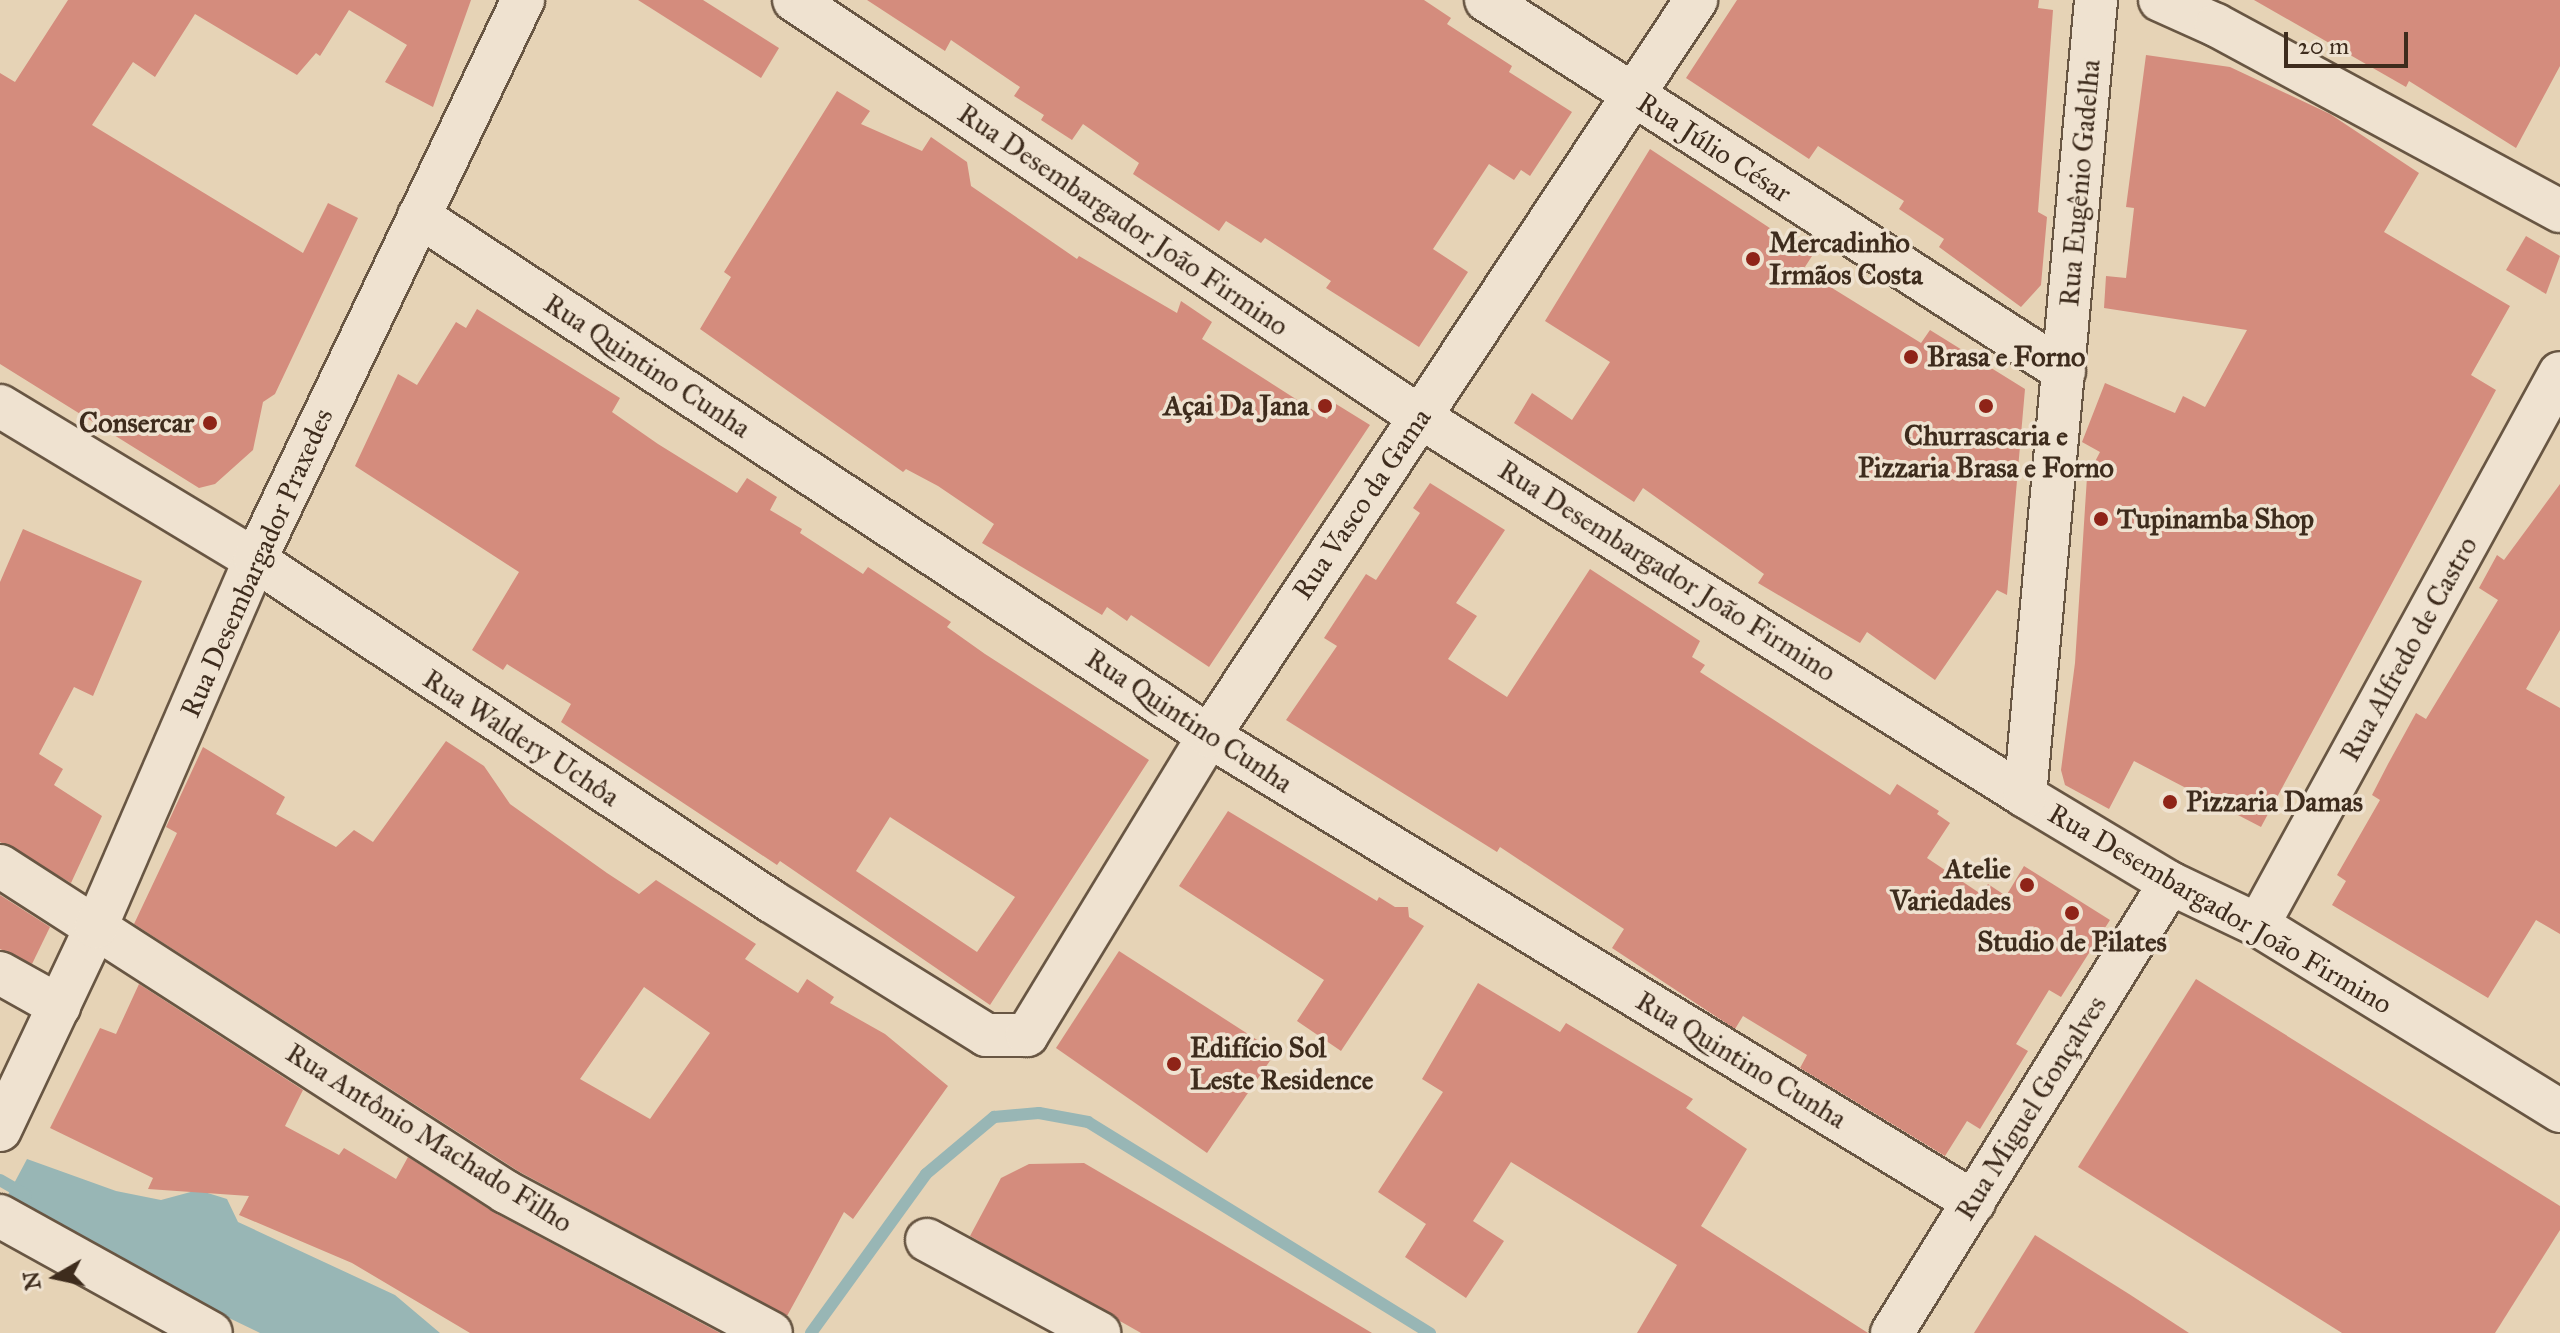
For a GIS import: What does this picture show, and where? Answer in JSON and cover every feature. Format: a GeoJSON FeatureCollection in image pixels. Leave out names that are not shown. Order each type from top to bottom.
{"type":"FeatureCollection","features":[{"type":"Feature","properties":{"kind":"street","name":"Rua Desembargador Praxedes"},"geometry":{"type":"LineString","coordinates":[[7,1116],[96,927],[255,560],[523,0]]}},
{"type":"Feature","properties":{"kind":"street","name":"Rua Desembargador João Firmino"},"geometry":{"type":"LineString","coordinates":[[794,0],[1420,417],[2025,796],[2170,883],[2258,925],[2560,1111]]}},
{"type":"Feature","properties":{"kind":"street","name":"Rua Júlio César"},"geometry":{"type":"LineString","coordinates":[[1486,0],[2064,371]]}},
{"type":"Feature","properties":{"kind":"street","name":"Rua Vasco da Gama"},"geometry":{"type":"LineString","coordinates":[[1040,1015],[1209,736],[1696,0]]}},
{"type":"Feature","properties":{"kind":"street","name":"Rua Eugênio Gadelha"},"geometry":{"type":"LineString","coordinates":[[2025,796],[2096,0]]}},
{"type":"Feature","properties":{"kind":"street"},"geometry":{"type":"LineString","coordinates":[[2160,0],[2222,12],[2560,211]]}},
{"type":"Feature","properties":{"kind":"street","name":"Rua Quintino Cunha"},"geometry":{"type":"LineString","coordinates":[[419,216],[1209,736],[1974,1202]]}},
{"type":"Feature","properties":{"kind":"street","name":"Rua Alfredo de Castro"},"geometry":{"type":"LineString","coordinates":[[2258,925],[2560,373]]}},
{"type":"Feature","properties":{"kind":"street","name":"Rua Waldery Uchôa"},"geometry":{"type":"LineString","coordinates":[[0,406],[255,560],[771,901],[986,1035],[1027,1035],[1040,1015]]}},
{"type":"Feature","properties":{"kind":"street","name":"Rua Antônio Machado Filho"},"geometry":{"type":"LineString","coordinates":[[0,866],[506,1192],[771,1333]]}},
{"type":"Feature","properties":{"kind":"street","name":"Rua Miguel Gonçalves"},"geometry":{"type":"LineString","coordinates":[[1892,1333],[2170,883]]}},
{"type":"Feature","properties":{"kind":"street"},"geometry":{"type":"LineString","coordinates":[[0,973],[59,1006]]}},
{"type":"Feature","properties":{"kind":"street"},"geometry":{"type":"LineString","coordinates":[[0,1216],[211,1333]]}},
{"type":"Feature","properties":{"kind":"street"},"geometry":{"type":"LineString","coordinates":[[927,1240],[1099,1333]]}},
{"type":"Feature","properties":{"kind":"water"},"geometry":{"type":"Polygon","coordinates":[[[27,1159],[116,1191],[161,1200],[198,1190],[227,1199],[238,1222],[395,1295],[440,1333],[260,1333],[1,1208],[27,1159]]]}},
{"type":"Feature","properties":{"kind":"building"},"geometry":{"type":"Polygon","coordinates":[[[68,0],[471,0],[433,107],[385,82],[407,45],[349,10],[320,56],[316,53],[297,75],[195,14],[155,77],[133,62],[92,125],[303,253],[328,203],[358,218],[275,394],[263,402],[253,450],[215,484],[199,488],[0,364],[0,73],[15,82],[68,0]]]}},
{"type":"Feature","properties":{"kind":"building"},"geometry":{"type":"Polygon","coordinates":[[[638,0],[703,0],[779,48],[761,78],[638,0]]]}},
{"type":"Feature","properties":{"kind":"building"},"geometry":{"type":"Polygon","coordinates":[[[867,0],[1424,0],[1451,18],[1447,24],[1512,66],[1509,72],[1572,112],[1530,176],[1521,170],[1514,180],[1489,164],[1433,249],[1468,272],[1419,347],[1326,288],[1331,281],[1265,238],[1261,243],[1226,221],[1219,231],[1133,174],[1139,163],[1083,124],[1072,140],[1041,120],[1044,115],[1014,96],[1020,87],[951,40],[945,51],[867,0]]]}},
{"type":"Feature","properties":{"kind":"building"},"geometry":{"type":"Polygon","coordinates":[[[1737,0],[2039,0],[2038,8],[2053,10],[2038,212],[2047,217],[2041,285],[2021,307],[1939,247],[1944,239],[1899,209],[1904,201],[1818,146],[1809,159],[1686,78],[1737,0]]]}},
{"type":"Feature","properties":{"kind":"building"},"geometry":{"type":"Polygon","coordinates":[[[2254,0],[2560,0],[2560,66],[2516,148],[2409,81],[2406,87],[2254,0]]]}},
{"type":"Feature","properties":{"kind":"building"},"geometry":{"type":"Polygon","coordinates":[[[2146,55],[2230,67],[2330,114],[2419,173],[2384,232],[2510,306],[2471,375],[2496,390],[2261,827],[2134,761],[2109,809],[2065,785],[2061,770],[2075,663],[2087,477],[2100,452],[2082,442],[2105,383],[2175,413],[2183,396],[2205,407],[2247,330],[2104,308],[2106,276],[2126,278],[2134,208],[2126,207],[2146,55]]]}},
{"type":"Feature","properties":{"kind":"building"},"geometry":{"type":"Polygon","coordinates":[[[837,91],[870,111],[861,124],[922,151],[931,137],[967,162],[971,186],[1077,259],[1079,256],[1177,313],[1181,301],[1212,322],[1202,339],[1327,419],[1336,404],[1370,425],[1209,667],[1131,615],[1127,621],[1107,607],[1102,615],[982,543],[994,524],[938,486],[906,469],[903,472],[700,329],[731,277],[724,272],[837,91]]]}},
{"type":"Feature","properties":{"kind":"building"},"geometry":{"type":"Polygon","coordinates":[[[1650,149],[1812,256],[1803,270],[1921,343],[1930,330],[2025,389],[2007,595],[1997,590],[1935,680],[1867,632],[1860,643],[1758,583],[1764,574],[1643,488],[1634,502],[1514,423],[1532,393],[1572,420],[1610,362],[1545,321],[1650,149]]]}},
{"type":"Feature","properties":{"kind":"building"},"geometry":{"type":"Polygon","coordinates":[[[2526,236],[2560,256],[2546,294],[2506,270],[2526,236]]]}},
{"type":"Feature","properties":{"kind":"building"},"geometry":{"type":"Polygon","coordinates":[[[477,309],[620,398],[612,412],[658,444],[737,493],[747,478],[777,497],[770,510],[802,529],[800,533],[863,574],[868,567],[951,622],[947,627],[985,654],[1149,760],[990,1005],[780,861],[777,865],[561,722],[571,704],[507,664],[503,670],[472,650],[519,572],[355,466],[398,374],[417,385],[456,322],[466,328],[477,309]],[[890,817],[856,871],[977,952],[1015,897],[890,817]]]}},
{"type":"Feature","properties":{"kind":"building"},"geometry":{"type":"Polygon","coordinates":[[[1430,483],[1505,530],[1456,603],[1477,616],[1448,659],[1507,697],[1590,569],[1700,641],[1692,657],[1705,665],[1700,672],[1890,795],[1897,784],[1939,811],[1937,814],[1950,823],[1927,858],[1981,894],[1988,884],[2006,896],[2024,866],[2110,920],[2061,997],[2049,990],[2016,1044],[2028,1051],[1980,1129],[1967,1121],[1945,1156],[1800,1068],[1807,1055],[1743,1016],[1735,1029],[1612,948],[1624,929],[1500,847],[1497,852],[1286,720],[1337,646],[1324,638],[1366,574],[1376,580],[1420,513],[1413,508],[1430,483]]]}},
{"type":"Feature","properties":{"kind":"building"},"geometry":{"type":"Polygon","coordinates":[[[2560,484],[2560,630],[2526,689],[2560,708],[2560,934],[2536,920],[2488,998],[2332,905],[2346,881],[2337,875],[2380,800],[2372,795],[2388,764],[2416,713],[2426,719],[2498,600],[2479,588],[2497,555],[2504,560],[2560,484]]]}},
{"type":"Feature","properties":{"kind":"building"},"geometry":{"type":"Polygon","coordinates":[[[23,529],[142,581],[93,696],[74,687],[39,754],[63,769],[54,785],[102,816],[71,883],[0,842],[0,582],[23,529]]]}},
{"type":"Feature","properties":{"kind":"building"},"geometry":{"type":"Polygon","coordinates":[[[446,741],[484,766],[510,804],[607,873],[639,894],[656,880],[756,944],[745,959],[798,993],[807,979],[834,997],[830,1003],[885,1034],[948,1086],[853,1219],[844,1212],[787,1316],[518,1171],[134,924],[177,833],[166,827],[203,747],[285,797],[276,814],[336,847],[354,830],[373,842],[446,741]],[[644,987],[580,1079],[650,1119],[710,1033],[644,987]]]}},
{"type":"Feature","properties":{"kind":"building"},"geometry":{"type":"Polygon","coordinates":[[[1228,811],[1377,901],[1379,897],[1395,907],[1408,907],[1409,917],[1424,926],[1341,1051],[1297,1021],[1324,980],[1179,886],[1228,811]]]}},
{"type":"Feature","properties":{"kind":"building"},"geometry":{"type":"Polygon","coordinates":[[[0,895],[50,927],[32,964],[0,949],[0,895]]]}},
{"type":"Feature","properties":{"kind":"building","name":"Edifício Sol Leste Residence"},"geometry":{"type":"Polygon","coordinates":[[[1119,951],[1276,1052],[1207,1153],[1056,1048],[1119,951]]]}},
{"type":"Feature","properties":{"kind":"building"},"geometry":{"type":"Polygon","coordinates":[[[2196,979],[2560,1206],[2560,1230],[2495,1333],[2342,1333],[2078,1167],[2196,979]]]}},
{"type":"Feature","properties":{"kind":"building"},"geometry":{"type":"Polygon","coordinates":[[[1478,983],[1560,1032],[1566,1023],[1693,1099],[1686,1108],[1747,1149],[1701,1226],[1868,1333],[1637,1333],[1677,1265],[1511,1162],[1473,1221],[1504,1241],[1466,1298],[1405,1257],[1426,1224],[1378,1192],[1443,1092],[1422,1079],[1478,983]]]}},
{"type":"Feature","properties":{"kind":"building"},"geometry":{"type":"Polygon","coordinates":[[[139,984],[303,1090],[285,1126],[339,1155],[344,1148],[396,1179],[408,1157],[495,1213],[720,1333],[470,1333],[352,1263],[239,1215],[249,1196],[148,1189],[153,1178],[50,1128],[100,1028],[116,1034],[139,984]]]}},
{"type":"Feature","properties":{"kind":"building"},"geometry":{"type":"Polygon","coordinates":[[[1084,1163],[1372,1333],[1141,1333],[970,1236],[1001,1178],[1029,1164],[1084,1163]]]}},
{"type":"Feature","properties":{"kind":"building"},"geometry":{"type":"Polygon","coordinates":[[[2035,1235],[2129,1294],[2189,1333],[1974,1333],[2035,1235]]]}},
{"type":"Feature","properties":{"kind":"waterway"},"geometry":{"type":"LineString","coordinates":[[811,1333],[926,1174],[994,1117],[1039,1113],[1088,1122],[1430,1333]]}},
{"type":"Feature","properties":{"kind":"waterway"},"geometry":{"type":"LineString","coordinates":[[0,1180],[26,1195]]}},
{"type":"Feature","properties":{"kind":"place","name":"Mercadinho Irmãos Costa"},"geometry":{"type":"Point","coordinates":[1753,259]}},
{"type":"Feature","properties":{"kind":"place","name":"Brasa e Forno"},"geometry":{"type":"Point","coordinates":[1911,357]}},
{"type":"Feature","properties":{"kind":"place","name":"Açai Da Jana"},"geometry":{"type":"Point","coordinates":[1325,406]}},
{"type":"Feature","properties":{"kind":"place","name":"Churrascaria e Pizzaria Brasa e Forno"},"geometry":{"type":"Point","coordinates":[1986,406]}},
{"type":"Feature","properties":{"kind":"place","name":"Consercar"},"geometry":{"type":"Point","coordinates":[210,423]}},
{"type":"Feature","properties":{"kind":"place","name":"Tupinamba Shop"},"geometry":{"type":"Point","coordinates":[2101,519]}},
{"type":"Feature","properties":{"kind":"place","name":"Pizzaria Damas"},"geometry":{"type":"Point","coordinates":[2170,802]}},
{"type":"Feature","properties":{"kind":"place","name":"Atelie Variedades"},"geometry":{"type":"Point","coordinates":[2027,885]}},
{"type":"Feature","properties":{"kind":"place","name":"Studio de Pilates"},"geometry":{"type":"Point","coordinates":[2072,913]}},
{"type":"Feature","properties":{"kind":"place","name":"Edifício Sol Leste Residence"},"geometry":{"type":"Point","coordinates":[1174,1064]}}]}
